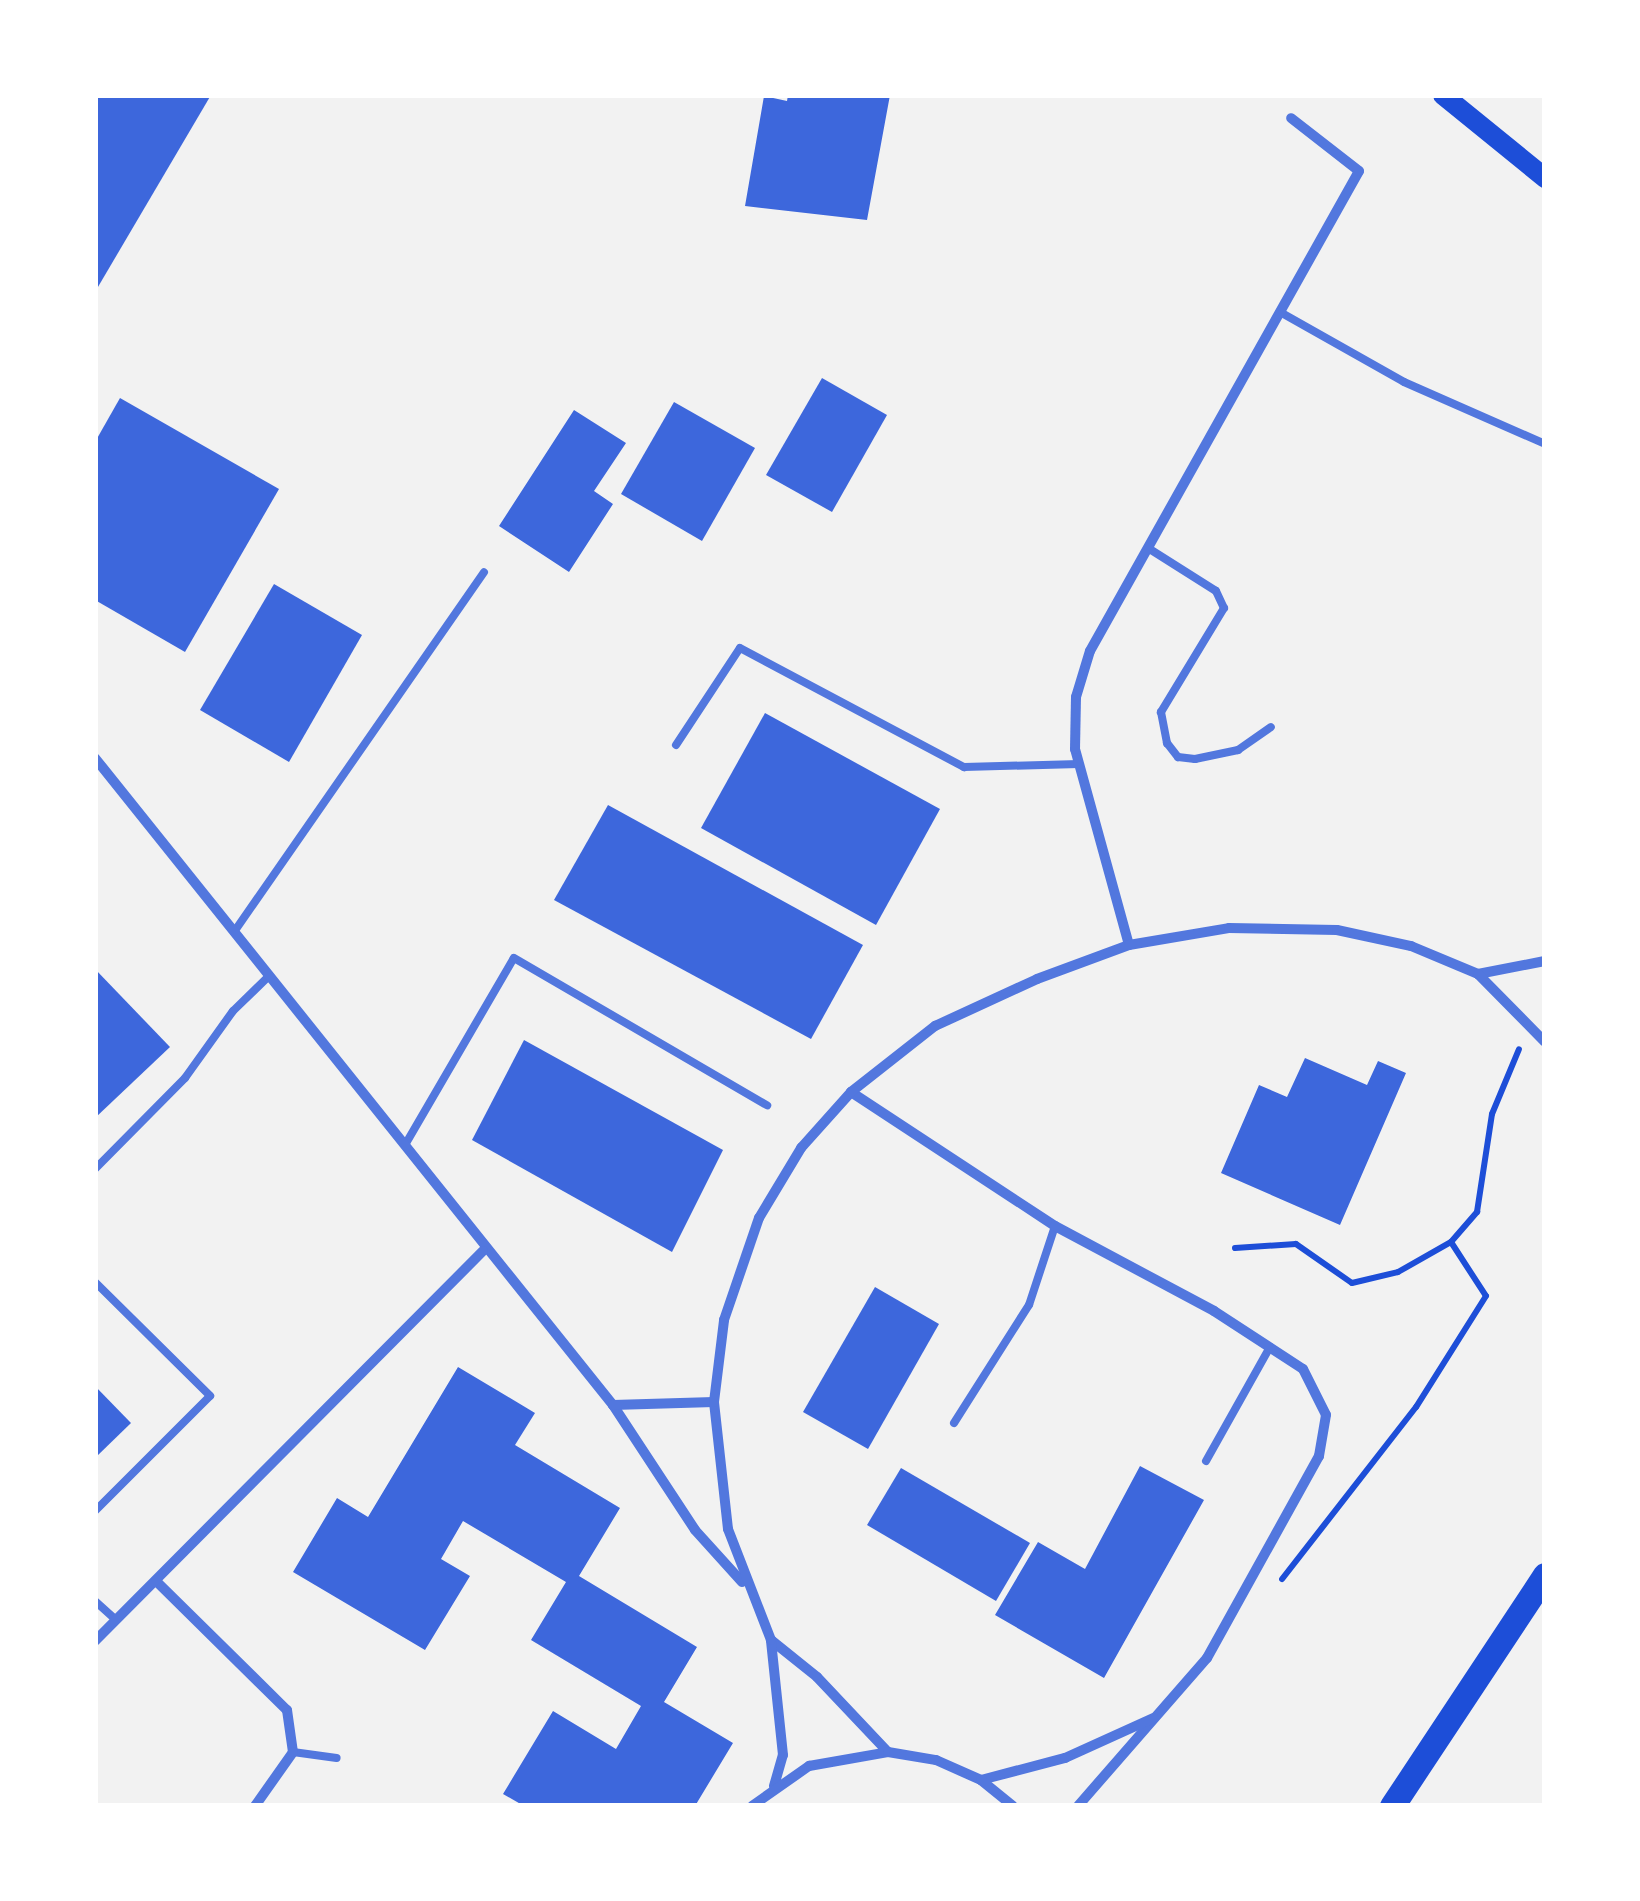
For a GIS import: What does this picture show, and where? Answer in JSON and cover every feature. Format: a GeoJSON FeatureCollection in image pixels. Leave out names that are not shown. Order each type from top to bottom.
{"type":"FeatureCollection","features":[{"type":"Feature","properties":{"kind":"main road"},"geometry":{"type":"LineString","coordinates":[[1443,95],[1545,178]]}},
{"type":"Feature","properties":{"kind":"main road"},"geometry":{"type":"LineString","coordinates":[[1392,1806],[1545,1575]]}},
{"type":"Feature","properties":{"kind":"street"},"geometry":{"type":"LineString","coordinates":[[1129,945],[1079,764],[1076,696],[1090,651],[1358,171],[1291,118]]}},
{"type":"Feature","properties":{"kind":"street"},"geometry":{"type":"LineString","coordinates":[[95,758],[405,1145],[484,1251],[613,1405],[695,1530],[748,1588]]}},
{"type":"Feature","properties":{"kind":"street"},"geometry":{"type":"LineString","coordinates":[[774,1786],[784,1755],[771,1640],[728,1528],[714,1402],[724,1320],[759,1218],[800,1148],[851,1092],[935,1026],[1129,945],[1229,928],[1338,930],[1411,946],[1478,974],[1545,1042]]}},
{"type":"Feature","properties":{"kind":"street"},"geometry":{"type":"LineString","coordinates":[[1478,974],[1545,961]]}},
{"type":"Feature","properties":{"kind":"street"},"geometry":{"type":"LineString","coordinates":[[851,1092],[1056,1226],[1270,1347],[1303,1369],[1316,1388],[1327,1435],[1206,1658],[1078,1806]]}},
{"type":"Feature","properties":{"kind":"street"},"geometry":{"type":"LineString","coordinates":[[95,1642],[484,1251]]}},
{"type":"Feature","properties":{"kind":"street"},"geometry":{"type":"LineString","coordinates":[[613,1405],[714,1402]]}},
{"type":"Feature","properties":{"kind":"street"},"geometry":{"type":"LineString","coordinates":[[156,1581],[288,1710],[293,1752],[255,1806]]}},
{"type":"Feature","properties":{"kind":"street"},"geometry":{"type":"LineString","coordinates":[[771,1640],[817,1677],[888,1752]]}},
{"type":"Feature","properties":{"kind":"street"},"geometry":{"type":"LineString","coordinates":[[980,1780],[1065,1758],[1159,1716]]}},
{"type":"Feature","properties":{"kind":"street"},"geometry":{"type":"LineString","coordinates":[[752,1806],[774,1786],[809,1766],[888,1752],[936,1760],[980,1780],[1012,1806]]}},
{"type":"Feature","properties":{"kind":"lane"},"geometry":{"type":"LineString","coordinates":[[1280,312],[1404,382],[1545,444]]}},
{"type":"Feature","properties":{"kind":"lane"},"geometry":{"type":"LineString","coordinates":[[1148,548],[1216,590],[1224,608],[1162,712],[1166,743],[1178,756],[1194,759],[1238,750],[1271,727]]}},
{"type":"Feature","properties":{"kind":"lane"},"geometry":{"type":"LineString","coordinates":[[234,932],[484,572]]}},
{"type":"Feature","properties":{"kind":"lane"},"geometry":{"type":"LineString","coordinates":[[676,745],[740,648],[964,767],[1079,764]]}},
{"type":"Feature","properties":{"kind":"lane"},"geometry":{"type":"LineString","coordinates":[[405,1145],[514,958],[766,1106]]}},
{"type":"Feature","properties":{"kind":"lane"},"geometry":{"type":"LineString","coordinates":[[95,1169],[185,1078],[233,1011],[269,976]]}},
{"type":"Feature","properties":{"kind":"lane"},"geometry":{"type":"LineString","coordinates":[[954,1423],[1029,1305],[1056,1226]]}},
{"type":"Feature","properties":{"kind":"lane"},"geometry":{"type":"LineString","coordinates":[[95,1282],[210,1396],[95,1511]]}},
{"type":"Feature","properties":{"kind":"lane"},"geometry":{"type":"LineString","coordinates":[[1206,1461],[1270,1347]]}},
{"type":"Feature","properties":{"kind":"lane"},"geometry":{"type":"LineString","coordinates":[[95,1601],[116,1620]]}},
{"type":"Feature","properties":{"kind":"lane"},"geometry":{"type":"LineString","coordinates":[[293,1752],[337,1758]]}},
{"type":"Feature","properties":{"kind":"path"},"geometry":{"type":"LineString","coordinates":[[1236,1248],[1296,1244],[1352,1283],[1398,1272],[1451,1242],[1477,1212],[1492,1114],[1520,1048]]}},
{"type":"Feature","properties":{"kind":"path"},"geometry":{"type":"LineString","coordinates":[[1268,1596],[1416,1407],[1486,1296],[1451,1242]]}},
{"type":"Feature","properties":{"kind":"building"},"geometry":{"type":"Polygon","coordinates":[[[95,95],[211,95],[95,292],[95,95]]]}},
{"type":"Feature","properties":{"kind":"building"},"geometry":{"type":"Polygon","coordinates":[[[788,95],[890,95],[867,220],[745,206],[764,96],[787,101],[788,95]]]}},
{"type":"Feature","properties":{"kind":"building"},"geometry":{"type":"Polygon","coordinates":[[[822,378],[887,415],[832,512],[766,475],[822,378]]]}},
{"type":"Feature","properties":{"kind":"building"},"geometry":{"type":"Polygon","coordinates":[[[120,398],[279,489],[185,652],[95,600],[95,442],[120,398]]]}},
{"type":"Feature","properties":{"kind":"building"},"geometry":{"type":"Polygon","coordinates":[[[674,402],[755,448],[702,541],[621,494],[674,402]]]}},
{"type":"Feature","properties":{"kind":"building"},"geometry":{"type":"Polygon","coordinates":[[[574,410],[626,443],[594,491],[613,504],[569,572],[499,526],[574,410]]]}},
{"type":"Feature","properties":{"kind":"building"},"geometry":{"type":"Polygon","coordinates":[[[274,584],[362,635],[289,762],[200,710],[274,584]]]}},
{"type":"Feature","properties":{"kind":"building"},"geometry":{"type":"Polygon","coordinates":[[[765,713],[940,809],[876,925],[701,828],[765,713]]]}},
{"type":"Feature","properties":{"kind":"building"},"geometry":{"type":"Polygon","coordinates":[[[608,805],[863,945],[811,1039],[554,900],[608,805]]]}},
{"type":"Feature","properties":{"kind":"building"},"geometry":{"type":"Polygon","coordinates":[[[95,969],[170,1047],[95,1118],[95,969]]]}},
{"type":"Feature","properties":{"kind":"building"},"geometry":{"type":"Polygon","coordinates":[[[524,1040],[723,1150],[672,1252],[472,1140],[524,1040]]]}},
{"type":"Feature","properties":{"kind":"building"},"geometry":{"type":"Polygon","coordinates":[[[1305,1058],[1367,1085],[1378,1061],[1406,1073],[1340,1225],[1221,1173],[1259,1085],[1287,1097],[1305,1058]]]}},
{"type":"Feature","properties":{"kind":"building"},"geometry":{"type":"Polygon","coordinates":[[[875,1287],[939,1324],[868,1449],[803,1412],[875,1287]]]}},
{"type":"Feature","properties":{"kind":"building"},"geometry":{"type":"Polygon","coordinates":[[[458,1367],[535,1413],[515,1445],[620,1508],[579,1576],[697,1647],[664,1702],[733,1743],[695,1806],[524,1806],[503,1794],[553,1711],[616,1749],[641,1706],[531,1640],[566,1582],[463,1521],[441,1559],[470,1576],[425,1650],[293,1572],[337,1498],[368,1517],[458,1367]]]}},
{"type":"Feature","properties":{"kind":"building"},"geometry":{"type":"Polygon","coordinates":[[[95,1386],[131,1423],[95,1458],[95,1386]]]}},
{"type":"Feature","properties":{"kind":"building"},"geometry":{"type":"Polygon","coordinates":[[[1140,1466],[1204,1500],[1104,1678],[995,1615],[1038,1542],[1085,1569],[1140,1466]]]}},
{"type":"Feature","properties":{"kind":"building"},"geometry":{"type":"Polygon","coordinates":[[[901,1468],[1030,1543],[996,1601],[867,1525],[901,1468]]]}}]}
